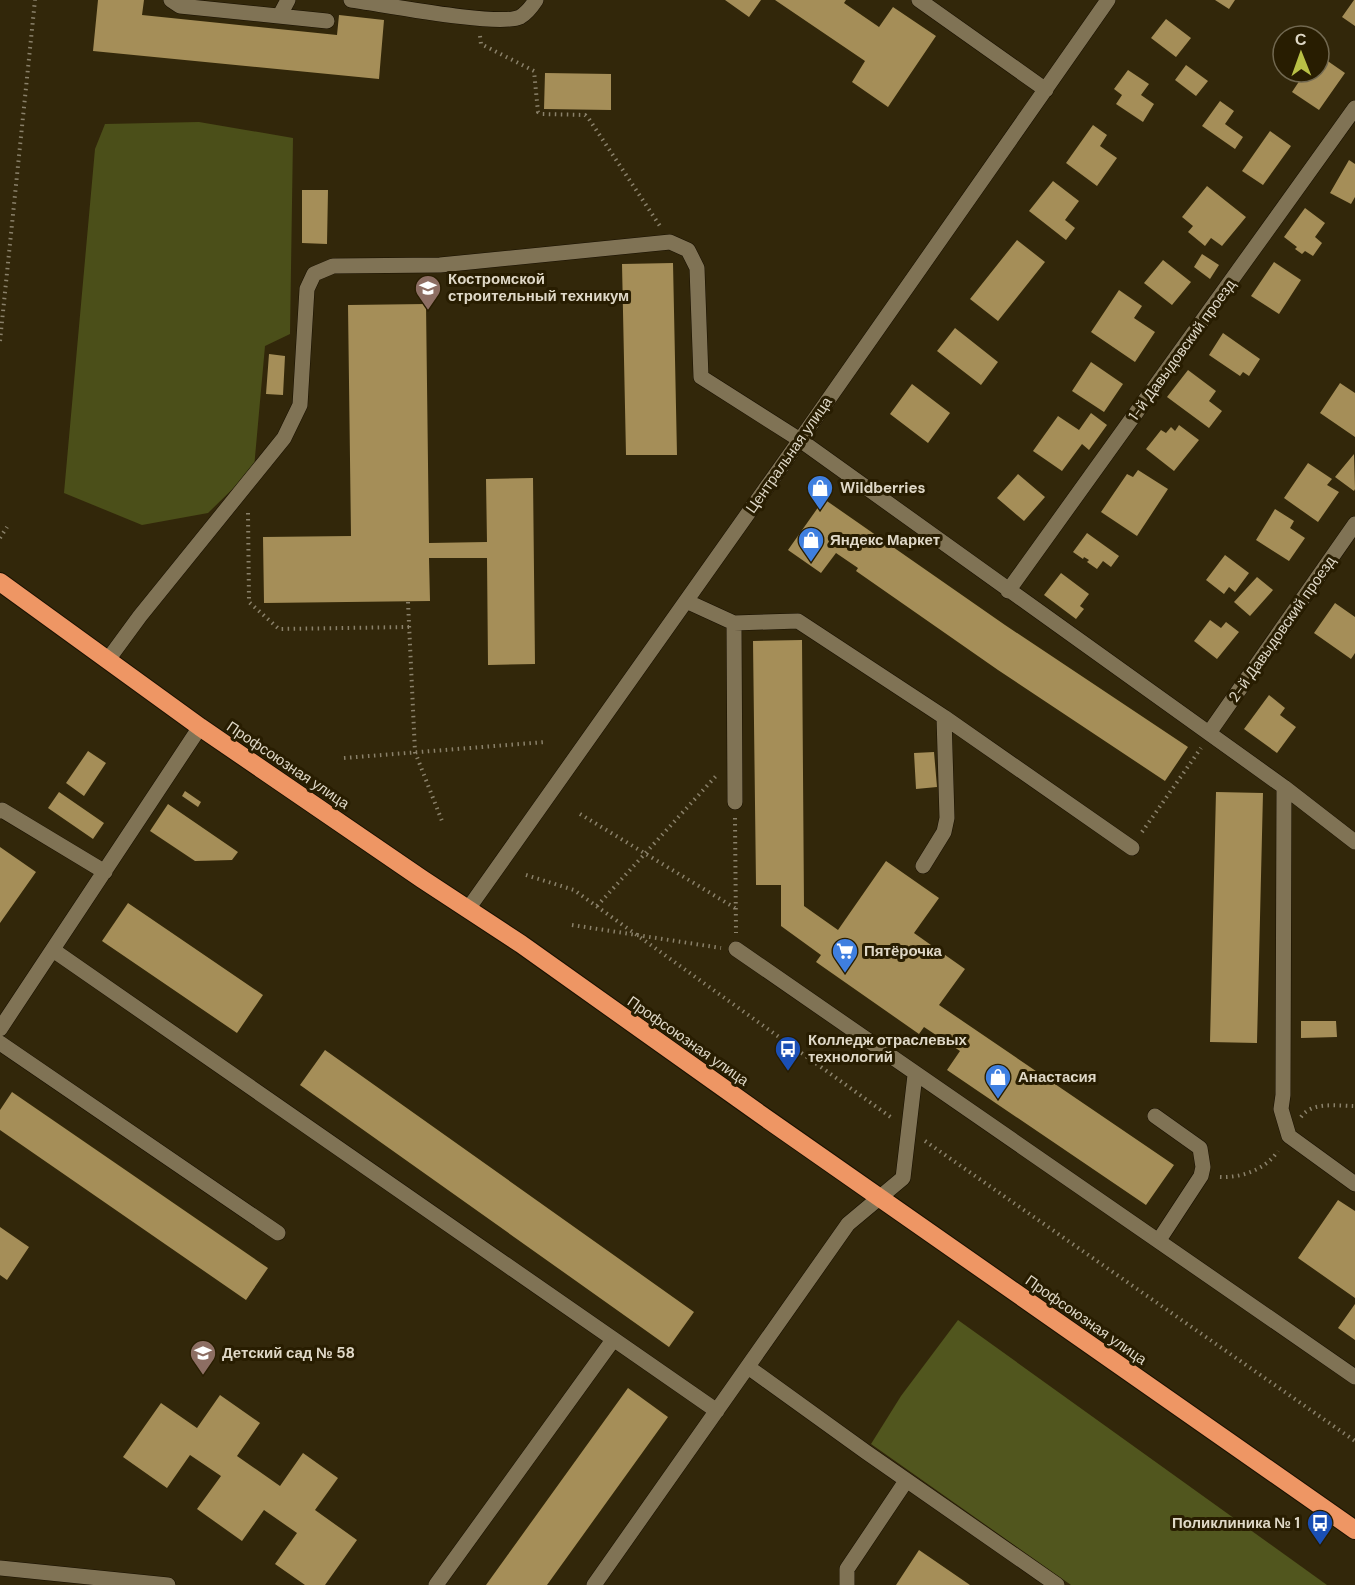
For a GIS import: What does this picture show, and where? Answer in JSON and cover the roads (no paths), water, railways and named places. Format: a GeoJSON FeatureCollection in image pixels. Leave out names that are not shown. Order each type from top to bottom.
{"type":"FeatureCollection","features":[{"type":"Feature","properties":{"kind":"highway","name":"Профсоюзная улица"},"geometry":{"type":"LineString","coordinates":[[0,582],[200,727],[522,944],[760,1114],[1355,1530]]}},
{"type":"Feature","properties":{"kind":"street"},"geometry":{"type":"LineString","coordinates":[[171,0],[180,6],[327,21]]}},
{"type":"Feature","properties":{"kind":"street"},"geometry":{"type":"LineString","coordinates":[[280,15],[288,0]]}},
{"type":"Feature","properties":{"kind":"street"},"geometry":{"type":"LineString","coordinates":[[351,0],[392,3],[414,9],[476,18],[509,19],[520,16],[536,0]]}},
{"type":"Feature","properties":{"kind":"street"},"geometry":{"type":"LineString","coordinates":[[414,9],[430,0]]}},
{"type":"Feature","properties":{"kind":"street"},"geometry":{"type":"LineString","coordinates":[[919,0],[1046,90]]}},
{"type":"Feature","properties":{"kind":"street","name":"Центральная улица"},"geometry":{"type":"LineString","coordinates":[[468,909],[1108,0]]}},
{"type":"Feature","properties":{"kind":"street","name":"1-й Давыдовский проезд"},"geometry":{"type":"LineString","coordinates":[[1008,591],[1355,108]]}},
{"type":"Feature","properties":{"kind":"street"},"geometry":{"type":"LineString","coordinates":[[107,661],[140,616],[284,438],[300,405],[307,289],[314,274],[333,266],[440,265],[670,242],[688,250],[697,268],[701,377],[800,440],[1206,739],[1284,787],[1355,842]]}},
{"type":"Feature","properties":{"kind":"street","name":"2-й Давыдовский проезд"},"geometry":{"type":"LineString","coordinates":[[1206,739],[1355,524]]}},
{"type":"Feature","properties":{"kind":"street"},"geometry":{"type":"LineString","coordinates":[[686,601],[734,623],[798,621],[944,717],[1132,848]]}},
{"type":"Feature","properties":{"kind":"street"},"geometry":{"type":"LineString","coordinates":[[734,623],[735,802]]}},
{"type":"Feature","properties":{"kind":"street"},"geometry":{"type":"LineString","coordinates":[[923,866],[944,832],[947,818],[944,717]]}},
{"type":"Feature","properties":{"kind":"street"},"geometry":{"type":"LineString","coordinates":[[0,1029],[200,727]]}},
{"type":"Feature","properties":{"kind":"street"},"geometry":{"type":"LineString","coordinates":[[1284,787],[1281,1109],[1289,1136],[1355,1184]]}},
{"type":"Feature","properties":{"kind":"street"},"geometry":{"type":"LineString","coordinates":[[0,812],[2,810],[105,872]]}},
{"type":"Feature","properties":{"kind":"street"},"geometry":{"type":"LineString","coordinates":[[736,949],[915,1075],[1159,1240],[1355,1377]]}},
{"type":"Feature","properties":{"kind":"street"},"geometry":{"type":"LineString","coordinates":[[53,950],[717,1411]]}},
{"type":"Feature","properties":{"kind":"street"},"geometry":{"type":"LineString","coordinates":[[0,1043],[278,1233]]}},
{"type":"Feature","properties":{"kind":"street"},"geometry":{"type":"LineString","coordinates":[[594,1585],[848,1224],[903,1178],[915,1075]]}},
{"type":"Feature","properties":{"kind":"street"},"geometry":{"type":"LineString","coordinates":[[1155,1116],[1200,1148],[1203,1167],[1201,1176],[1159,1240]]}},
{"type":"Feature","properties":{"kind":"street"},"geometry":{"type":"LineString","coordinates":[[436,1585],[613,1340]]}},
{"type":"Feature","properties":{"kind":"street"},"geometry":{"type":"LineString","coordinates":[[748,1366],[906,1481],[1057,1585]]}},
{"type":"Feature","properties":{"kind":"street"},"geometry":{"type":"LineString","coordinates":[[847,1585],[847,1569],[906,1481]]}},
{"type":"Feature","properties":{"kind":"street"},"geometry":{"type":"LineString","coordinates":[[0,1568],[168,1585]]}},
{"type":"Feature","properties":{"kind":"place","name":"Костромской строительный техникум"},"geometry":{"type":"Point","coordinates":[428,311]}},
{"type":"Feature","properties":{"kind":"place","name":"Wildberries"},"geometry":{"type":"Point","coordinates":[820,511]}},
{"type":"Feature","properties":{"kind":"place","name":"Яндекс Маркет"},"geometry":{"type":"Point","coordinates":[811,563]}},
{"type":"Feature","properties":{"kind":"place","name":"Пятёрочка"},"geometry":{"type":"Point","coordinates":[845,974]}},
{"type":"Feature","properties":{"kind":"place","name":"Колледж отраслевых технологий"},"geometry":{"type":"Point","coordinates":[788,1072]}},
{"type":"Feature","properties":{"kind":"place","name":"Анастасия"},"geometry":{"type":"Point","coordinates":[998,1100]}},
{"type":"Feature","properties":{"kind":"place","name":"Детский сад № 58"},"geometry":{"type":"Point","coordinates":[203,1376]}},
{"type":"Feature","properties":{"kind":"place","name":"Поликлиника № 1"},"geometry":{"type":"Point","coordinates":[1320,1546]}}]}
